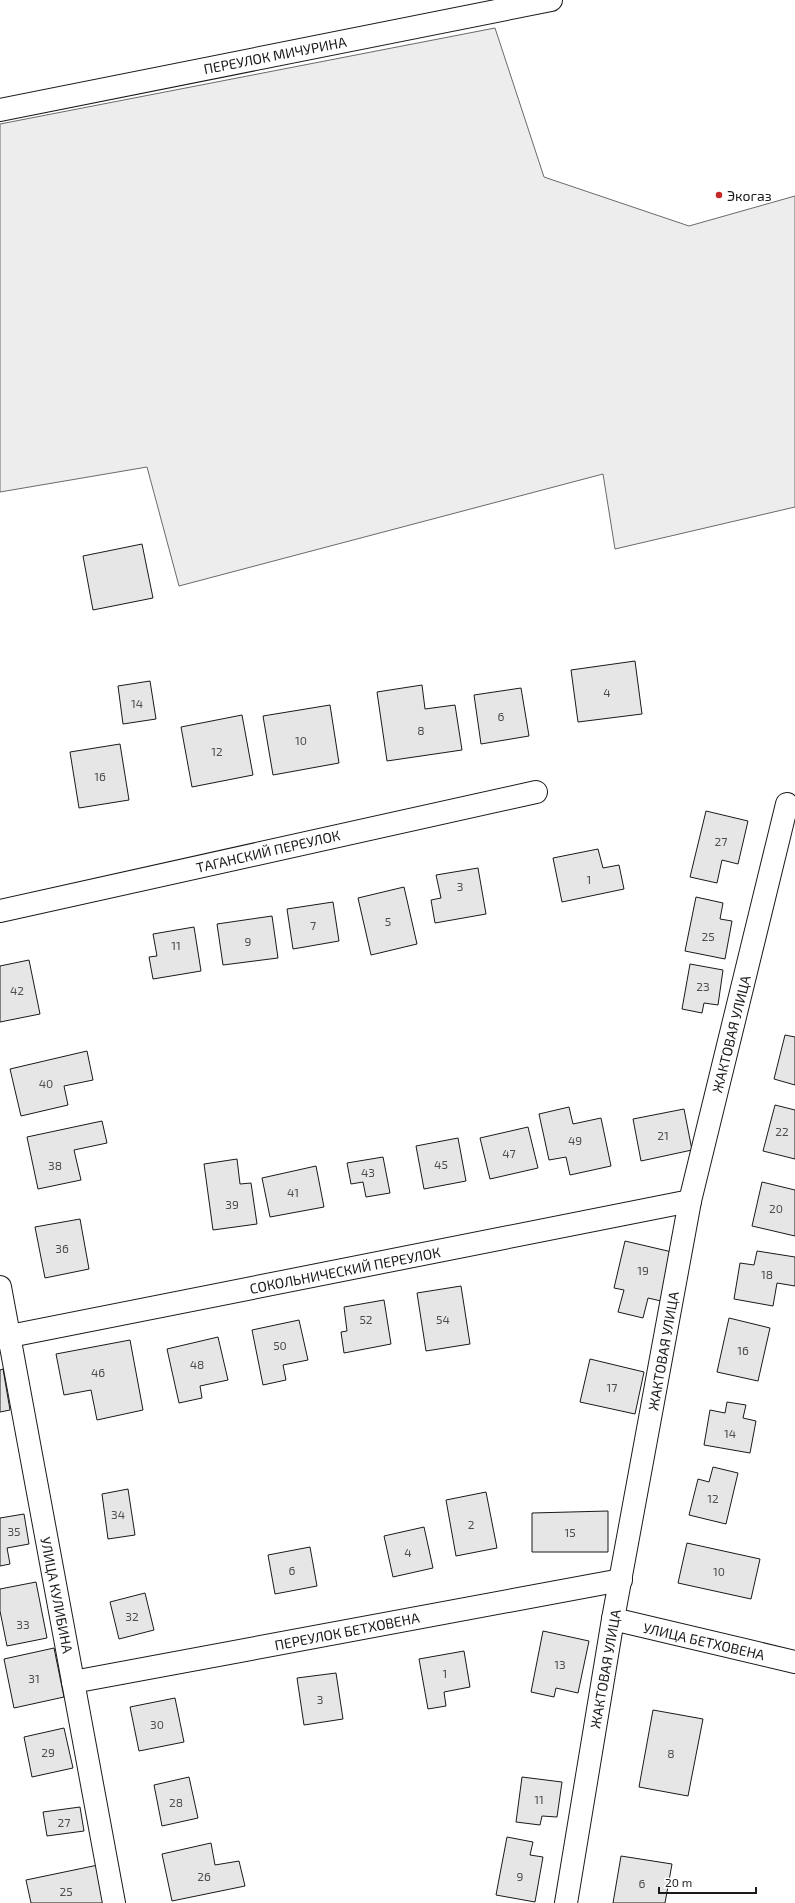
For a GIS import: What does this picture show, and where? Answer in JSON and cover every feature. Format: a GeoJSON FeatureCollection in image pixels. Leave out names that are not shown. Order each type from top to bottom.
{"type":"FeatureCollection","features":[{"type":"Feature","properties":{"kind":"street","name":"ПЕРЕУЛОК МИЧУРИНА"},"geometry":{"type":"LineString","coordinates":[[0,110],[551,0]]}},
{"type":"Feature","properties":{"kind":"street","name":"ТАГАНСКИЙ ПЕРЕУЛОК"},"geometry":{"type":"LineString","coordinates":[[0,911],[536,792]]}},
{"type":"Feature","properties":{"kind":"street","name":"ЖАКТОВАЯ УЛИЦА"},"geometry":{"type":"LineString","coordinates":[[566,1903],[613,1620],[690,1201],[788,804]]}},
{"type":"Feature","properties":{"kind":"street","name":"СОКОЛЬНИЧЕСКИЙ ПЕРЕУЛОК"},"geometry":{"type":"LineString","coordinates":[[4,1338],[690,1201]]}},
{"type":"Feature","properties":{"kind":"street","name":"УЛИЦА КУЛИБИНА"},"geometry":{"type":"LineString","coordinates":[[0,1287],[4,1338],[73,1682],[114,1903]]}},
{"type":"Feature","properties":{"kind":"street","name":"ПЕРЕУЛОК БЕТХОВЕНА"},"geometry":{"type":"LineString","coordinates":[[73,1682],[621,1580]]}},
{"type":"Feature","properties":{"kind":"street","name":"УЛИЦА БЕТХОВЕНА"},"geometry":{"type":"LineString","coordinates":[[613,1620],[795,1662]]}},
{"type":"Feature","properties":{"kind":"shaded area"},"geometry":{"type":"Polygon","coordinates":[[[495,28],[544,177],[689,226],[795,196],[795,507],[615,549],[603,474],[179,586],[147,467],[0,492],[0,124],[495,28]]]}},
{"type":"Feature","properties":{"kind":"building"},"geometry":{"type":"Polygon","coordinates":[[[142,544],[153,598],[93,610],[83,556],[142,544]]]}},
{"type":"Feature","properties":{"kind":"building"},"geometry":{"type":"Polygon","coordinates":[[[635,661],[642,714],[578,722],[571,670],[635,661]]]}},
{"type":"Feature","properties":{"kind":"building"},"geometry":{"type":"Polygon","coordinates":[[[150,681],[156,719],[123,724],[118,686],[150,681]]]}},
{"type":"Feature","properties":{"kind":"building"},"geometry":{"type":"Polygon","coordinates":[[[422,685],[425,709],[455,705],[462,750],[387,761],[377,692],[422,685]]]}},
{"type":"Feature","properties":{"kind":"building"},"geometry":{"type":"Polygon","coordinates":[[[521,688],[529,736],[481,744],[474,695],[521,688]]]}},
{"type":"Feature","properties":{"kind":"building"},"geometry":{"type":"Polygon","coordinates":[[[330,705],[339,763],[273,775],[263,716],[330,705]]]}},
{"type":"Feature","properties":{"kind":"building"},"geometry":{"type":"Polygon","coordinates":[[[242,715],[253,775],[192,787],[181,727],[242,715]]]}},
{"type":"Feature","properties":{"kind":"building"},"geometry":{"type":"Polygon","coordinates":[[[120,744],[129,800],[79,808],[70,752],[120,744]]]}},
{"type":"Feature","properties":{"kind":"building"},"geometry":{"type":"Polygon","coordinates":[[[706,811],[748,821],[738,864],[722,860],[717,883],[690,877],[706,811]]]}},
{"type":"Feature","properties":{"kind":"building"},"geometry":{"type":"Polygon","coordinates":[[[598,849],[603,868],[619,865],[624,889],[562,902],[553,858],[598,849]]]}},
{"type":"Feature","properties":{"kind":"building"},"geometry":{"type":"Polygon","coordinates":[[[478,868],[486,914],[435,923],[431,900],[441,898],[436,875],[478,868]]]}},
{"type":"Feature","properties":{"kind":"building"},"geometry":{"type":"Polygon","coordinates":[[[404,887],[417,944],[371,955],[358,898],[404,887]]]}},
{"type":"Feature","properties":{"kind":"building"},"geometry":{"type":"Polygon","coordinates":[[[696,897],[723,903],[720,919],[732,921],[725,959],[685,951],[696,897]]]}},
{"type":"Feature","properties":{"kind":"building"},"geometry":{"type":"Polygon","coordinates":[[[333,902],[339,941],[293,949],[287,909],[333,902]]]}},
{"type":"Feature","properties":{"kind":"building"},"geometry":{"type":"Polygon","coordinates":[[[272,916],[278,958],[223,965],[217,924],[272,916]]]}},
{"type":"Feature","properties":{"kind":"building"},"geometry":{"type":"Polygon","coordinates":[[[194,927],[201,971],[153,979],[149,957],[157,956],[153,934],[194,927]]]}},
{"type":"Feature","properties":{"kind":"building"},"geometry":{"type":"Polygon","coordinates":[[[29,960],[40,1014],[0,1022],[0,966],[29,960]]]}},
{"type":"Feature","properties":{"kind":"building"},"geometry":{"type":"Polygon","coordinates":[[[690,964],[723,970],[718,1005],[704,1003],[702,1013],[682,1009],[690,964]]]}},
{"type":"Feature","properties":{"kind":"building"},"geometry":{"type":"Polygon","coordinates":[[[785,1035],[795,1037],[795,1085],[774,1079],[785,1035]]]}},
{"type":"Feature","properties":{"kind":"building"},"geometry":{"type":"Polygon","coordinates":[[[87,1051],[93,1080],[64,1086],[68,1105],[21,1116],[10,1069],[87,1051]]]}},
{"type":"Feature","properties":{"kind":"building"},"geometry":{"type":"Polygon","coordinates":[[[775,1105],[795,1110],[795,1159],[763,1151],[775,1105]]]}},
{"type":"Feature","properties":{"kind":"building"},"geometry":{"type":"Polygon","coordinates":[[[569,1107],[573,1124],[601,1118],[611,1166],[570,1175],[566,1157],[549,1160],[539,1114],[569,1107]]]}},
{"type":"Feature","properties":{"kind":"building"},"geometry":{"type":"Polygon","coordinates":[[[684,1109],[692,1150],[641,1161],[633,1119],[684,1109]]]}},
{"type":"Feature","properties":{"kind":"building"},"geometry":{"type":"Polygon","coordinates":[[[102,1121],[107,1143],[74,1150],[81,1180],[38,1189],[27,1137],[102,1121]]]}},
{"type":"Feature","properties":{"kind":"building"},"geometry":{"type":"Polygon","coordinates":[[[528,1127],[538,1168],[490,1179],[480,1138],[528,1127]]]}},
{"type":"Feature","properties":{"kind":"building"},"geometry":{"type":"Polygon","coordinates":[[[458,1138],[466,1181],[424,1189],[416,1146],[458,1138]]]}},
{"type":"Feature","properties":{"kind":"building"},"geometry":{"type":"Polygon","coordinates":[[[383,1157],[390,1193],[366,1197],[363,1182],[351,1184],[347,1163],[383,1157]]]}},
{"type":"Feature","properties":{"kind":"building"},"geometry":{"type":"Polygon","coordinates":[[[237,1159],[240,1184],[251,1183],[257,1224],[213,1230],[204,1164],[237,1159]]]}},
{"type":"Feature","properties":{"kind":"building"},"geometry":{"type":"Polygon","coordinates":[[[316,1166],[324,1207],[270,1217],[262,1178],[316,1166]]]}},
{"type":"Feature","properties":{"kind":"building"},"geometry":{"type":"Polygon","coordinates":[[[762,1182],[795,1190],[795,1236],[752,1226],[762,1182]]]}},
{"type":"Feature","properties":{"kind":"building"},"geometry":{"type":"Polygon","coordinates":[[[80,1219],[89,1269],[45,1278],[35,1227],[80,1219]]]}},
{"type":"Feature","properties":{"kind":"building"},"geometry":{"type":"Polygon","coordinates":[[[625,1241],[672,1252],[661,1301],[648,1298],[643,1318],[618,1312],[624,1290],[614,1288],[625,1241]]]}},
{"type":"Feature","properties":{"kind":"building"},"geometry":{"type":"Polygon","coordinates":[[[757,1251],[795,1257],[795,1286],[777,1283],[773,1306],[734,1299],[740,1263],[754,1265],[757,1251]]]}},
{"type":"Feature","properties":{"kind":"building"},"geometry":{"type":"Polygon","coordinates":[[[461,1286],[470,1344],[426,1351],[417,1293],[461,1286]]]}},
{"type":"Feature","properties":{"kind":"building"},"geometry":{"type":"Polygon","coordinates":[[[384,1300],[391,1344],[344,1353],[341,1332],[347,1331],[344,1307],[384,1300]]]}},
{"type":"Feature","properties":{"kind":"building"},"geometry":{"type":"Polygon","coordinates":[[[729,1318],[770,1328],[758,1381],[717,1372],[729,1318]]]}},
{"type":"Feature","properties":{"kind":"building"},"geometry":{"type":"Polygon","coordinates":[[[299,1320],[308,1360],[283,1365],[286,1380],[263,1385],[252,1330],[299,1320]]]}},
{"type":"Feature","properties":{"kind":"building"},"geometry":{"type":"Polygon","coordinates":[[[218,1337],[228,1380],[200,1386],[202,1398],[179,1403],[167,1349],[218,1337]]]}},
{"type":"Feature","properties":{"kind":"building"},"geometry":{"type":"Polygon","coordinates":[[[130,1340],[143,1410],[97,1420],[91,1390],[64,1395],[56,1354],[130,1340]]]}},
{"type":"Feature","properties":{"kind":"building"},"geometry":{"type":"Polygon","coordinates":[[[590,1359],[644,1372],[635,1414],[580,1402],[590,1359]]]}},
{"type":"Feature","properties":{"kind":"building"},"geometry":{"type":"Polygon","coordinates":[[[3,1369],[10,1410],[0,1412],[0,1370],[3,1369]]]}},
{"type":"Feature","properties":{"kind":"building"},"geometry":{"type":"Polygon","coordinates":[[[727,1402],[746,1405],[743,1418],[756,1421],[750,1453],[704,1445],[710,1410],[725,1413],[727,1402]]]}},
{"type":"Feature","properties":{"kind":"building"},"geometry":{"type":"Polygon","coordinates":[[[713,1467],[738,1473],[726,1524],[689,1515],[698,1479],[709,1482],[713,1467]]]}},
{"type":"Feature","properties":{"kind":"building"},"geometry":{"type":"Polygon","coordinates":[[[128,1489],[135,1535],[108,1539],[102,1494],[128,1489]]]}},
{"type":"Feature","properties":{"kind":"building"},"geometry":{"type":"Polygon","coordinates":[[[486,1492],[497,1548],[456,1556],[446,1500],[486,1492]]]}},
{"type":"Feature","properties":{"kind":"building"},"geometry":{"type":"Polygon","coordinates":[[[608,1511],[608,1552],[532,1552],[532,1513],[608,1511]]]}},
{"type":"Feature","properties":{"kind":"building"},"geometry":{"type":"Polygon","coordinates":[[[24,1514],[29,1544],[7,1548],[10,1564],[0,1566],[0,1518],[24,1514]]]}},
{"type":"Feature","properties":{"kind":"building"},"geometry":{"type":"Polygon","coordinates":[[[424,1527],[433,1568],[393,1577],[384,1536],[424,1527]]]}},
{"type":"Feature","properties":{"kind":"building"},"geometry":{"type":"Polygon","coordinates":[[[687,1543],[760,1559],[751,1599],[678,1583],[687,1543]]]}},
{"type":"Feature","properties":{"kind":"building"},"geometry":{"type":"Polygon","coordinates":[[[310,1547],[317,1586],[275,1594],[268,1555],[310,1547]]]}},
{"type":"Feature","properties":{"kind":"building"},"geometry":{"type":"Polygon","coordinates":[[[36,1582],[47,1638],[7,1646],[0,1611],[0,1589],[36,1582]]]}},
{"type":"Feature","properties":{"kind":"building"},"geometry":{"type":"Polygon","coordinates":[[[145,1593],[154,1630],[119,1639],[110,1602],[145,1593]]]}},
{"type":"Feature","properties":{"kind":"building"},"geometry":{"type":"Polygon","coordinates":[[[543,1631],[589,1641],[578,1693],[556,1688],[554,1697],[531,1692],[543,1631]]]}},
{"type":"Feature","properties":{"kind":"building"},"geometry":{"type":"Polygon","coordinates":[[[54,1648],[64,1697],[14,1708],[4,1659],[54,1648]]]}},
{"type":"Feature","properties":{"kind":"building"},"geometry":{"type":"Polygon","coordinates":[[[464,1651],[470,1687],[444,1692],[446,1706],[428,1709],[419,1659],[464,1651]]]}},
{"type":"Feature","properties":{"kind":"building"},"geometry":{"type":"Polygon","coordinates":[[[336,1673],[343,1719],[304,1725],[297,1678],[336,1673]]]}},
{"type":"Feature","properties":{"kind":"building"},"geometry":{"type":"Polygon","coordinates":[[[175,1698],[184,1742],[139,1751],[130,1707],[175,1698]]]}},
{"type":"Feature","properties":{"kind":"building"},"geometry":{"type":"Polygon","coordinates":[[[653,1710],[703,1719],[688,1796],[639,1787],[653,1710]]]}},
{"type":"Feature","properties":{"kind":"building"},"geometry":{"type":"Polygon","coordinates":[[[64,1728],[73,1768],[32,1777],[24,1737],[64,1728]]]}},
{"type":"Feature","properties":{"kind":"building"},"geometry":{"type":"Polygon","coordinates":[[[189,1777],[198,1818],[162,1826],[154,1785],[189,1777]]]}},
{"type":"Feature","properties":{"kind":"building"},"geometry":{"type":"Polygon","coordinates":[[[522,1777],[562,1782],[557,1817],[542,1816],[540,1825],[516,1822],[522,1777]]]}},
{"type":"Feature","properties":{"kind":"building"},"geometry":{"type":"Polygon","coordinates":[[[80,1807],[84,1831],[47,1836],[43,1812],[80,1807]]]}},
{"type":"Feature","properties":{"kind":"building"},"geometry":{"type":"Polygon","coordinates":[[[507,1837],[533,1842],[530,1855],[543,1857],[535,1902],[496,1895],[507,1837]]]}},
{"type":"Feature","properties":{"kind":"building"},"geometry":{"type":"Polygon","coordinates":[[[211,1843],[215,1865],[239,1861],[245,1886],[172,1901],[162,1854],[211,1843]]]}},
{"type":"Feature","properties":{"kind":"building"},"geometry":{"type":"Polygon","coordinates":[[[621,1856],[672,1864],[665,1903],[613,1903],[621,1856]]]}},
{"type":"Feature","properties":{"kind":"building"},"geometry":{"type":"Polygon","coordinates":[[[98,1865],[105,1903],[31,1903],[26,1880],[98,1865]]]}},
{"type":"Feature","properties":{"kind":"place","name":"Экогаз"},"geometry":{"type":"Point","coordinates":[719,195]}}]}
